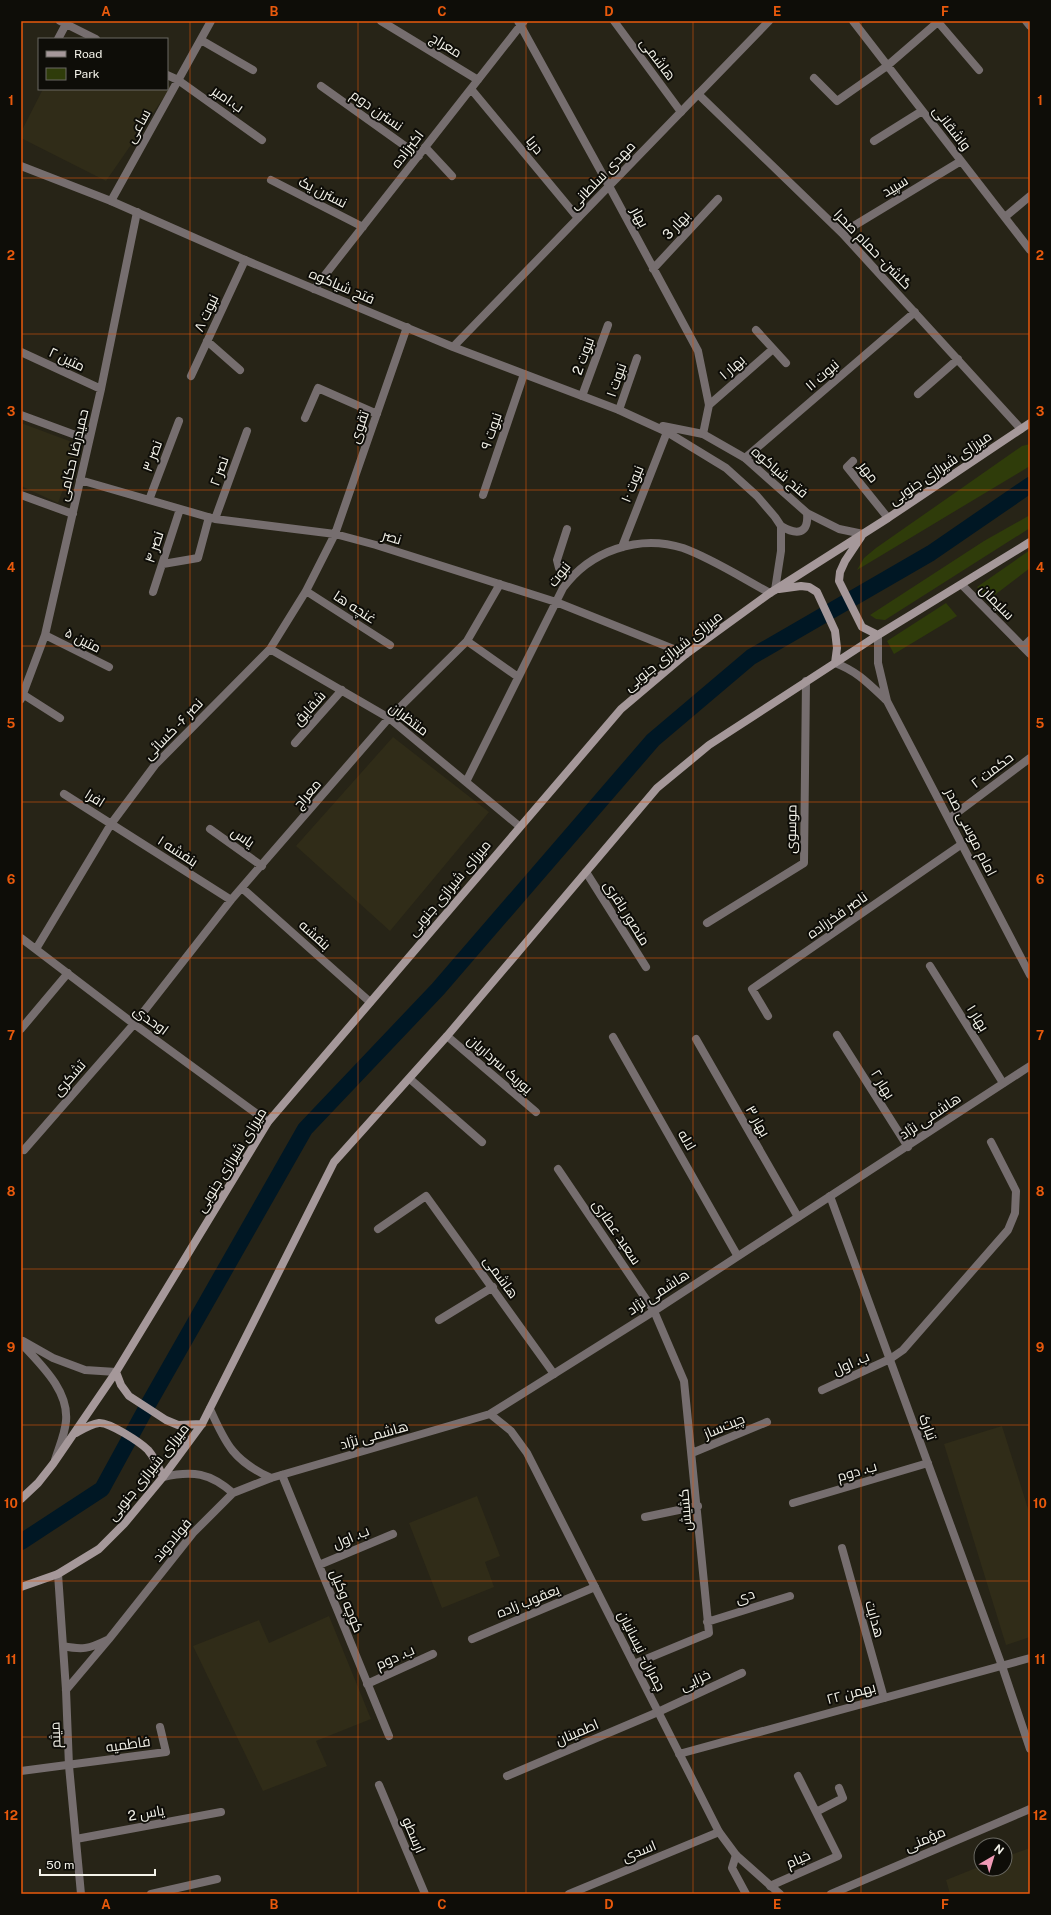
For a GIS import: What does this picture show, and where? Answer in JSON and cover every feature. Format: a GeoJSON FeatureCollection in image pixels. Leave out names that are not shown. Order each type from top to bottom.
{"type":"FeatureCollection","features":[{"type":"Feature","properties":{"kind":"main road","name":"میرزای شیرازی جنوبی"},"geometry":{"type":"LineString","coordinates":[[21,1499],[38,1484],[53,1464],[116,1372],[268,1122],[621,709],[686,654],[773,591],[888,518],[1030,423]]}},
{"type":"Feature","properties":{"kind":"main road"},"geometry":{"type":"LineString","coordinates":[[863,534],[845,561],[840,572],[839,581],[862,627],[878,635]]}},
{"type":"Feature","properties":{"kind":"main road","name":"میرزای شیرازی جنوبی"},"geometry":{"type":"LineString","coordinates":[[21,1587],[58,1574],[99,1549],[124,1524],[163,1477],[202,1424],[334,1162],[410,1079],[657,788],[709,745],[806,681],[1030,542]]}},
{"type":"Feature","properties":{"kind":"main road"},"geometry":{"type":"LineString","coordinates":[[773,591],[801,586],[809,587],[817,592],[835,631],[837,648],[835,663]]}},
{"type":"Feature","properties":{"kind":"main road"},"geometry":{"type":"LineString","coordinates":[[116,1372],[120,1385],[129,1396],[166,1420],[178,1425],[202,1424]]}},
{"type":"Feature","properties":{"kind":"main road"},"geometry":{"type":"LineString","coordinates":[[73,1435],[88,1426],[100,1423],[111,1425],[147,1449],[157,1463],[163,1477]]}},
{"type":"Feature","properties":{"kind":"street","name":"ساعی"},"geometry":{"type":"LineString","coordinates":[[111,201],[211,21]]}},
{"type":"Feature","properties":{"kind":"street","name":"معراج"},"geometry":{"type":"LineString","coordinates":[[381,21],[478,80]]}},
{"type":"Feature","properties":{"kind":"street","name":"هاشمی"},"geometry":{"type":"LineString","coordinates":[[614,21],[681,112]]}},
{"type":"Feature","properties":{"kind":"street","name":"مهدی سلطانی"},"geometry":{"type":"LineString","coordinates":[[454,347],[769,21]]}},
{"type":"Feature","properties":{"kind":"street","name":"واشقانی"},"geometry":{"type":"LineString","coordinates":[[853,21],[1030,250]]}},
{"type":"Feature","properties":{"kind":"street"},"geometry":{"type":"LineString","coordinates":[[814,78],[837,101],[887,66],[939,21],[979,70]]}},
{"type":"Feature","properties":{"kind":"street"},"geometry":{"type":"LineString","coordinates":[[1026,21],[1030,26]]}},
{"type":"Feature","properties":{"kind":"street"},"geometry":{"type":"LineString","coordinates":[[58,38],[63,22],[94,38]]}},
{"type":"Feature","properties":{"kind":"street","name":"اکبرزاده"},"geometry":{"type":"LineString","coordinates":[[314,289],[521,23]]}},
{"type":"Feature","properties":{"kind":"street","name":"بهار"},"geometry":{"type":"LineString","coordinates":[[521,23],[698,351],[709,405],[702,434]]}},
{"type":"Feature","properties":{"kind":"street"},"geometry":{"type":"LineString","coordinates":[[201,40],[254,70]]}},
{"type":"Feature","properties":{"kind":"street","name":"ب.امیر"},"geometry":{"type":"LineString","coordinates":[[168,75],[178,80],[262,140]]}},
{"type":"Feature","properties":{"kind":"street","name":"نسترن دوم"},"geometry":{"type":"LineString","coordinates":[[321,86],[419,156]]}},
{"type":"Feature","properties":{"kind":"street","name":"دریا"},"geometry":{"type":"LineString","coordinates":[[471,89],[578,218]]}},
{"type":"Feature","properties":{"kind":"street","name":"گلشن - حمام صحرا"},"geometry":{"type":"LineString","coordinates":[[698,94],[842,233],[1021,429]]}},
{"type":"Feature","properties":{"kind":"street"},"geometry":{"type":"LineString","coordinates":[[874,141],[922,111]]}},
{"type":"Feature","properties":{"kind":"street"},"geometry":{"type":"LineString","coordinates":[[425,148],[452,176]]}},
{"type":"Feature","properties":{"kind":"street","name":"سپید"},"geometry":{"type":"LineString","coordinates":[[842,233],[961,161]]}},
{"type":"Feature","properties":{"kind":"street","name":"فتح شیاکوه"},"geometry":{"type":"LineString","coordinates":[[21,166],[111,201],[245,260],[407,328],[656,425],[726,468],[757,496],[781,526]]}},
{"type":"Feature","properties":{"kind":"street","name":"نسترن یک"},"geometry":{"type":"LineString","coordinates":[[271,180],[363,227]]}},
{"type":"Feature","properties":{"kind":"street"},"geometry":{"type":"LineString","coordinates":[[1005,217],[1030,196]]}},
{"type":"Feature","properties":{"kind":"street","name":"بهار 3"},"geometry":{"type":"LineString","coordinates":[[653,269],[718,199]]}},
{"type":"Feature","properties":{"kind":"street","name":"حمیدرضا حکامی"},"geometry":{"type":"LineString","coordinates":[[22,697],[45,635],[101,389],[136,212]]}},
{"type":"Feature","properties":{"kind":"street","name":"نبوت ۸"},"geometry":{"type":"LineString","coordinates":[[191,376],[245,260]]}},
{"type":"Feature","properties":{"kind":"street","name":"نبوت ۱۱"},"geometry":{"type":"LineString","coordinates":[[745,458],[915,312]]}},
{"type":"Feature","properties":{"kind":"street","name":"نبوت 2"},"geometry":{"type":"LineString","coordinates":[[582,396],[608,325]]}},
{"type":"Feature","properties":{"kind":"street","name":"تقوی"},"geometry":{"type":"LineString","coordinates":[[334,534],[407,328]]}},
{"type":"Feature","properties":{"kind":"street"},"geometry":{"type":"LineString","coordinates":[[756,330],[786,363]]}},
{"type":"Feature","properties":{"kind":"street"},"geometry":{"type":"LineString","coordinates":[[207,341],[240,370]]}},
{"type":"Feature","properties":{"kind":"street","name":"بهار ۱"},"geometry":{"type":"LineString","coordinates":[[709,405],[773,349]]}},
{"type":"Feature","properties":{"kind":"street","name":"متین ۲"},"geometry":{"type":"LineString","coordinates":[[21,352],[101,389]]}},
{"type":"Feature","properties":{"kind":"street","name":"نبوت ۱"},"geometry":{"type":"LineString","coordinates":[[619,410],[637,358]]}},
{"type":"Feature","properties":{"kind":"street"},"geometry":{"type":"LineString","coordinates":[[918,394],[958,359]]}},
{"type":"Feature","properties":{"kind":"street","name":"نبوت ۹"},"geometry":{"type":"LineString","coordinates":[[483,495],[524,374]]}},
{"type":"Feature","properties":{"kind":"street"},"geometry":{"type":"LineString","coordinates":[[305,418],[318,388],[377,414]]}},
{"type":"Feature","properties":{"kind":"street"},"geometry":{"type":"LineString","coordinates":[[21,415],[90,440]]}},
{"type":"Feature","properties":{"kind":"street","name":"نصر ۳"},"geometry":{"type":"LineString","coordinates":[[149,500],[179,421]]}},
{"type":"Feature","properties":{"kind":"street","name":"فتح شیاکوه"},"geometry":{"type":"LineString","coordinates":[[656,425],[702,434],[745,458],[807,513],[839,529],[863,534]]}},
{"type":"Feature","properties":{"kind":"street","name":"نصر ۲"},"geometry":{"type":"LineString","coordinates":[[163,564],[198,558],[212,518],[247,431]]}},
{"type":"Feature","properties":{"kind":"street","name":"نبوت ۱۰"},"geometry":{"type":"LineString","coordinates":[[622,547],[667,432]]}},
{"type":"Feature","properties":{"kind":"street","name":"مهر"},"geometry":{"type":"LineString","coordinates":[[853,461],[847,467],[888,518]]}},
{"type":"Feature","properties":{"kind":"street","name":"نصر"},"geometry":{"type":"LineString","coordinates":[[80,480],[212,518],[334,534],[376,545],[556,602],[686,654]]}},
{"type":"Feature","properties":{"kind":"street"},"geometry":{"type":"LineString","coordinates":[[21,495],[73,514]]}},
{"type":"Feature","properties":{"kind":"street","name":"نصر ۴"},"geometry":{"type":"LineString","coordinates":[[154,592],[180,509]]}},
{"type":"Feature","properties":{"kind":"street"},"geometry":{"type":"LineString","coordinates":[[781,526],[791,532],[797,533],[804,529],[808,523],[807,513]]}},
{"type":"Feature","properties":{"kind":"street"},"geometry":{"type":"LineString","coordinates":[[773,591],[781,550],[781,526]]}},
{"type":"Feature","properties":{"kind":"street"},"geometry":{"type":"LineString","coordinates":[[567,529],[556,560],[559,568],[570,577]]}},
{"type":"Feature","properties":{"kind":"street","name":"نصر ۶ - کسائی"},"geometry":{"type":"LineString","coordinates":[[36,949],[111,824],[154,765],[270,649],[306,591],[334,534]]}},
{"type":"Feature","properties":{"kind":"street","name":"نبوت"},"geometry":{"type":"LineString","coordinates":[[466,782],[570,577],[594,558],[622,547],[652,543],[682,548],[773,591]]}},
{"type":"Feature","properties":{"kind":"street","name":"معراج"},"geometry":{"type":"LineString","coordinates":[[134,1024],[231,900],[389,718],[467,641],[500,584]]}},
{"type":"Feature","properties":{"kind":"street","name":"سلیمان"},"geometry":{"type":"LineString","coordinates":[[962,585],[1030,654]]}},
{"type":"Feature","properties":{"kind":"street","name":"غنچه ها"},"geometry":{"type":"LineString","coordinates":[[306,591],[390,645]]}},
{"type":"Feature","properties":{"kind":"street","name":"متین ۵"},"geometry":{"type":"LineString","coordinates":[[45,635],[109,668]]}},
{"type":"Feature","properties":{"kind":"street","name":"امام موسی صدر"},"geometry":{"type":"LineString","coordinates":[[878,635],[878,664],[887,701],[950,818],[1030,975]]}},
{"type":"Feature","properties":{"kind":"street"},"geometry":{"type":"LineString","coordinates":[[1023,647],[1030,640]]}},
{"type":"Feature","properties":{"kind":"street"},"geometry":{"type":"LineString","coordinates":[[467,641],[518,677]]}},
{"type":"Feature","properties":{"kind":"street","name":"منتظران"},"geometry":{"type":"LineString","coordinates":[[270,649],[389,718],[520,826]]}},
{"type":"Feature","properties":{"kind":"street","name":"امام موسی صدر"},"geometry":{"type":"LineString","coordinates":[[835,663],[850,668],[859,674],[887,701]]}},
{"type":"Feature","properties":{"kind":"street","name":"موسوی"},"geometry":{"type":"LineString","coordinates":[[707,923],[804,863],[806,681]]}},
{"type":"Feature","properties":{"kind":"street","name":"شقایق"},"geometry":{"type":"LineString","coordinates":[[295,742],[342,690]]}},
{"type":"Feature","properties":{"kind":"street"},"geometry":{"type":"LineString","coordinates":[[22,697],[60,718]]}},
{"type":"Feature","properties":{"kind":"street","name":"حکمت ۲"},"geometry":{"type":"LineString","coordinates":[[950,818],[1030,758]]}},
{"type":"Feature","properties":{"kind":"street","name":"افرا"},"geometry":{"type":"LineString","coordinates":[[64,794],[111,824]]}},
{"type":"Feature","properties":{"kind":"street","name":"بنفشه ۱"},"geometry":{"type":"LineString","coordinates":[[111,824],[231,900]]}},
{"type":"Feature","properties":{"kind":"street","name":"یاس"},"geometry":{"type":"LineString","coordinates":[[210,829],[262,866]]}},
{"type":"Feature","properties":{"kind":"street","name":"ناصر فخرزاده"},"geometry":{"type":"LineString","coordinates":[[768,1016],[752,989],[962,844]]}},
{"type":"Feature","properties":{"kind":"street","name":"منصور باقری"},"geometry":{"type":"LineString","coordinates":[[586,872],[646,967]]}},
{"type":"Feature","properties":{"kind":"street","name":"بنفشه"},"geometry":{"type":"LineString","coordinates":[[242,888],[370,1002]]}},
{"type":"Feature","properties":{"kind":"street","name":"اوحدی"},"geometry":{"type":"LineString","coordinates":[[21,938],[134,1024],[268,1122]]}},
{"type":"Feature","properties":{"kind":"street","name":"بهار ۱"},"geometry":{"type":"LineString","coordinates":[[930,966],[1003,1083]]}},
{"type":"Feature","properties":{"kind":"street"},"geometry":{"type":"LineString","coordinates":[[21,1029],[68,973]]}},
{"type":"Feature","properties":{"kind":"street","name":"تشکری"},"geometry":{"type":"LineString","coordinates":[[24,1150],[134,1024]]}},
{"type":"Feature","properties":{"kind":"street","name":"بهار ۲"},"geometry":{"type":"LineString","coordinates":[[837,1035],[908,1147]]}},
{"type":"Feature","properties":{"kind":"street","name":"یوریک سرداریان"},"geometry":{"type":"LineString","coordinates":[[447,1036],[536,1112]]}},
{"type":"Feature","properties":{"kind":"street","name":"لاله"},"geometry":{"type":"LineString","coordinates":[[614,1037],[737,1255]]}},
{"type":"Feature","properties":{"kind":"street","name":"بهار ۳"},"geometry":{"type":"LineString","coordinates":[[696,1039],[798,1217]]}},
{"type":"Feature","properties":{"kind":"street","name":"هاشمی نژاد"},"geometry":{"type":"LineString","coordinates":[[271,1478],[490,1414],[654,1311],[737,1255],[908,1147],[1030,1066]]}},
{"type":"Feature","properties":{"kind":"street"},"geometry":{"type":"LineString","coordinates":[[410,1079],[482,1142]]}},
{"type":"Feature","properties":{"kind":"street","name":"ب. اول"},"geometry":{"type":"LineString","coordinates":[[822,1390],[890,1359],[903,1350],[1008,1230],[1015,1213],[1016,1191],[991,1142]]}},
{"type":"Feature","properties":{"kind":"street","name":"سعید عطاری"},"geometry":{"type":"LineString","coordinates":[[558,1168],[654,1311]]}},
{"type":"Feature","properties":{"kind":"street","name":"هاشمی"},"geometry":{"type":"LineString","coordinates":[[378,1229],[426,1196],[493,1287],[554,1374]]}},
{"type":"Feature","properties":{"kind":"street","name":"تبارک"},"geometry":{"type":"LineString","coordinates":[[830,1196],[1002,1666],[1030,1749]]}},
{"type":"Feature","properties":{"kind":"street"},"geometry":{"type":"LineString","coordinates":[[439,1320],[493,1287]]}},
{"type":"Feature","properties":{"kind":"street","name":"کشیش"},"geometry":{"type":"LineString","coordinates":[[634,1664],[709,1633],[698,1506],[684,1381],[654,1311]]}},
{"type":"Feature","properties":{"kind":"street"},"geometry":{"type":"LineString","coordinates":[[21,1341],[53,1358],[85,1370],[116,1372]]}},
{"type":"Feature","properties":{"kind":"street"},"geometry":{"type":"LineString","coordinates":[[21,1341],[56,1386],[66,1410],[63,1435],[53,1464]]}},
{"type":"Feature","properties":{"kind":"street"},"geometry":{"type":"LineString","coordinates":[[210,1409],[221,1434],[233,1454],[254,1471],[271,1478]]}},
{"type":"Feature","properties":{"kind":"street","name":"چمران - نیسانیان"},"geometry":{"type":"LineString","coordinates":[[490,1414],[512,1431],[527,1453],[719,1832],[736,1855],[780,1894]]}},
{"type":"Feature","properties":{"kind":"street","name":"چیت‌ساز"},"geometry":{"type":"LineString","coordinates":[[692,1454],[767,1422]]}},
{"type":"Feature","properties":{"kind":"street","name":"ب. دوم"},"geometry":{"type":"LineString","coordinates":[[792,1503],[928,1463]]}},
{"type":"Feature","properties":{"kind":"street"},"geometry":{"type":"LineString","coordinates":[[163,1477],[183,1472],[199,1474],[220,1481],[233,1493]]}},
{"type":"Feature","properties":{"kind":"street","name":"کوچه وکیل"},"geometry":{"type":"LineString","coordinates":[[282,1476],[389,1736]]}},
{"type":"Feature","properties":{"kind":"street","name":"فولادوند"},"geometry":{"type":"LineString","coordinates":[[66,1690],[109,1639],[193,1533],[233,1493],[271,1478]]}},
{"type":"Feature","properties":{"kind":"street"},"geometry":{"type":"LineString","coordinates":[[645,1517],[698,1506]]}},
{"type":"Feature","properties":{"kind":"street","name":"ب. اول"},"geometry":{"type":"LineString","coordinates":[[318,1565],[393,1534]]}},
{"type":"Feature","properties":{"kind":"street","name":"هدایت"},"geometry":{"type":"LineString","coordinates":[[842,1548],[884,1698]]}},
{"type":"Feature","properties":{"kind":"street","name":"میثم"},"geometry":{"type":"LineString","coordinates":[[58,1574],[66,1690],[69,1766],[81,1894]]}},
{"type":"Feature","properties":{"kind":"street","name":"یعقوب زاده"},"geometry":{"type":"LineString","coordinates":[[472,1639],[595,1587]]}},
{"type":"Feature","properties":{"kind":"street","name":"دی"},"geometry":{"type":"LineString","coordinates":[[707,1622],[790,1596]]}},
{"type":"Feature","properties":{"kind":"street"},"geometry":{"type":"LineString","coordinates":[[63,1646],[80,1649],[92,1647],[109,1639]]}},
{"type":"Feature","properties":{"kind":"street","name":"ب. دوم"},"geometry":{"type":"LineString","coordinates":[[367,1684],[433,1654]]}},
{"type":"Feature","properties":{"kind":"street","name":"۲۲ بهمن"},"geometry":{"type":"LineString","coordinates":[[679,1754],[1030,1658]]}},
{"type":"Feature","properties":{"kind":"street","name":"خزایی"},"geometry":{"type":"LineString","coordinates":[[658,1712],[742,1673]]}},
{"type":"Feature","properties":{"kind":"street","name":"اطمینان"},"geometry":{"type":"LineString","coordinates":[[507,1776],[658,1712]]}},
{"type":"Feature","properties":{"kind":"street","name":"فاطمیه"},"geometry":{"type":"LineString","coordinates":[[69,1766],[166,1752],[160,1727]]}},
{"type":"Feature","properties":{"kind":"street"},"geometry":{"type":"LineString","coordinates":[[21,1771],[69,1766]]}},
{"type":"Feature","properties":{"kind":"street"},"geometry":{"type":"LineString","coordinates":[[798,1776],[816,1812],[843,1798],[839,1788]]}},
{"type":"Feature","properties":{"kind":"street","name":"ارسطو"},"geometry":{"type":"LineString","coordinates":[[379,1785],[425,1894]]}},
{"type":"Feature","properties":{"kind":"street","name":"مؤمنی"},"geometry":{"type":"LineString","coordinates":[[831,1894],[1030,1809]]}},
{"type":"Feature","properties":{"kind":"street","name":"یاس 2"},"geometry":{"type":"LineString","coordinates":[[76,1839],[221,1812]]}},
{"type":"Feature","properties":{"kind":"street","name":"خیام"},"geometry":{"type":"LineString","coordinates":[[770,1886],[838,1856],[816,1812]]}},
{"type":"Feature","properties":{"kind":"street","name":"اسدی"},"geometry":{"type":"LineString","coordinates":[[569,1894],[680,1846],[719,1832]]}},
{"type":"Feature","properties":{"kind":"street"},"geometry":{"type":"LineString","coordinates":[[736,1855],[732,1868],[746,1894]]}},
{"type":"Feature","properties":{"kind":"street"},"geometry":{"type":"LineString","coordinates":[[151,1894],[217,1879]]}},
{"type":"Feature","properties":{"kind":"shaded area"},"geometry":{"type":"Polygon","coordinates":[[[168,86],[171,87],[106,181],[21,138],[21,132],[42,90],[168,90],[168,86]]]}},
{"type":"Feature","properties":{"kind":"shaded area"},"geometry":{"type":"Polygon","coordinates":[[[21,423],[80,445],[58,503],[21,486],[21,423]]]}},
{"type":"Feature","properties":{"kind":"shaded area"},"geometry":{"type":"Polygon","coordinates":[[[393,737],[489,812],[390,931],[296,846],[393,737]]]}},
{"type":"Feature","properties":{"kind":"shaded area"},"geometry":{"type":"Polygon","coordinates":[[[1002,1426],[1030,1515],[1030,1637],[1006,1645],[944,1444],[1002,1426]]]}},
{"type":"Feature","properties":{"kind":"shaded area"},"geometry":{"type":"Polygon","coordinates":[[[477,1496],[500,1556],[485,1562],[494,1587],[442,1608],[409,1523],[477,1496]]]}},
{"type":"Feature","properties":{"kind":"shaded area"},"geometry":{"type":"Polygon","coordinates":[[[329,1616],[371,1719],[316,1741],[327,1766],[263,1791],[193,1646],[259,1620],[269,1643],[329,1616]]]}},
{"type":"Feature","properties":{"kind":"shaded area"},"geometry":{"type":"Polygon","coordinates":[[[1030,1848],[1030,1894],[950,1894],[946,1880],[973,1869],[973,1877],[1013,1877],[1013,1854],[1030,1848]]]}},
{"type":"Feature","properties":{"kind":"green space"},"geometry":{"type":"Polygon","coordinates":[[[1030,444],[1030,466],[857,570],[864,558],[876,548],[1022,446],[1030,444]]]}},
{"type":"Feature","properties":{"kind":"green space"},"geometry":{"type":"Polygon","coordinates":[[[1030,515],[1030,528],[885,620],[876,619],[870,615],[984,541],[1030,515]]]}},
{"type":"Feature","properties":{"kind":"green space"},"geometry":{"type":"Polygon","coordinates":[[[1030,550],[1030,568],[988,600],[977,587],[1030,550]]]}},
{"type":"Feature","properties":{"kind":"green space"},"geometry":{"type":"Polygon","coordinates":[[[946,603],[957,616],[894,654],[887,641],[946,603]]]}},
{"type":"Feature","properties":{"kind":"waterway"},"geometry":{"type":"LineString","coordinates":[[21,1542],[102,1489],[149,1403],[305,1129],[438,989],[653,740],[751,657],[931,553],[1030,485]]}}]}
